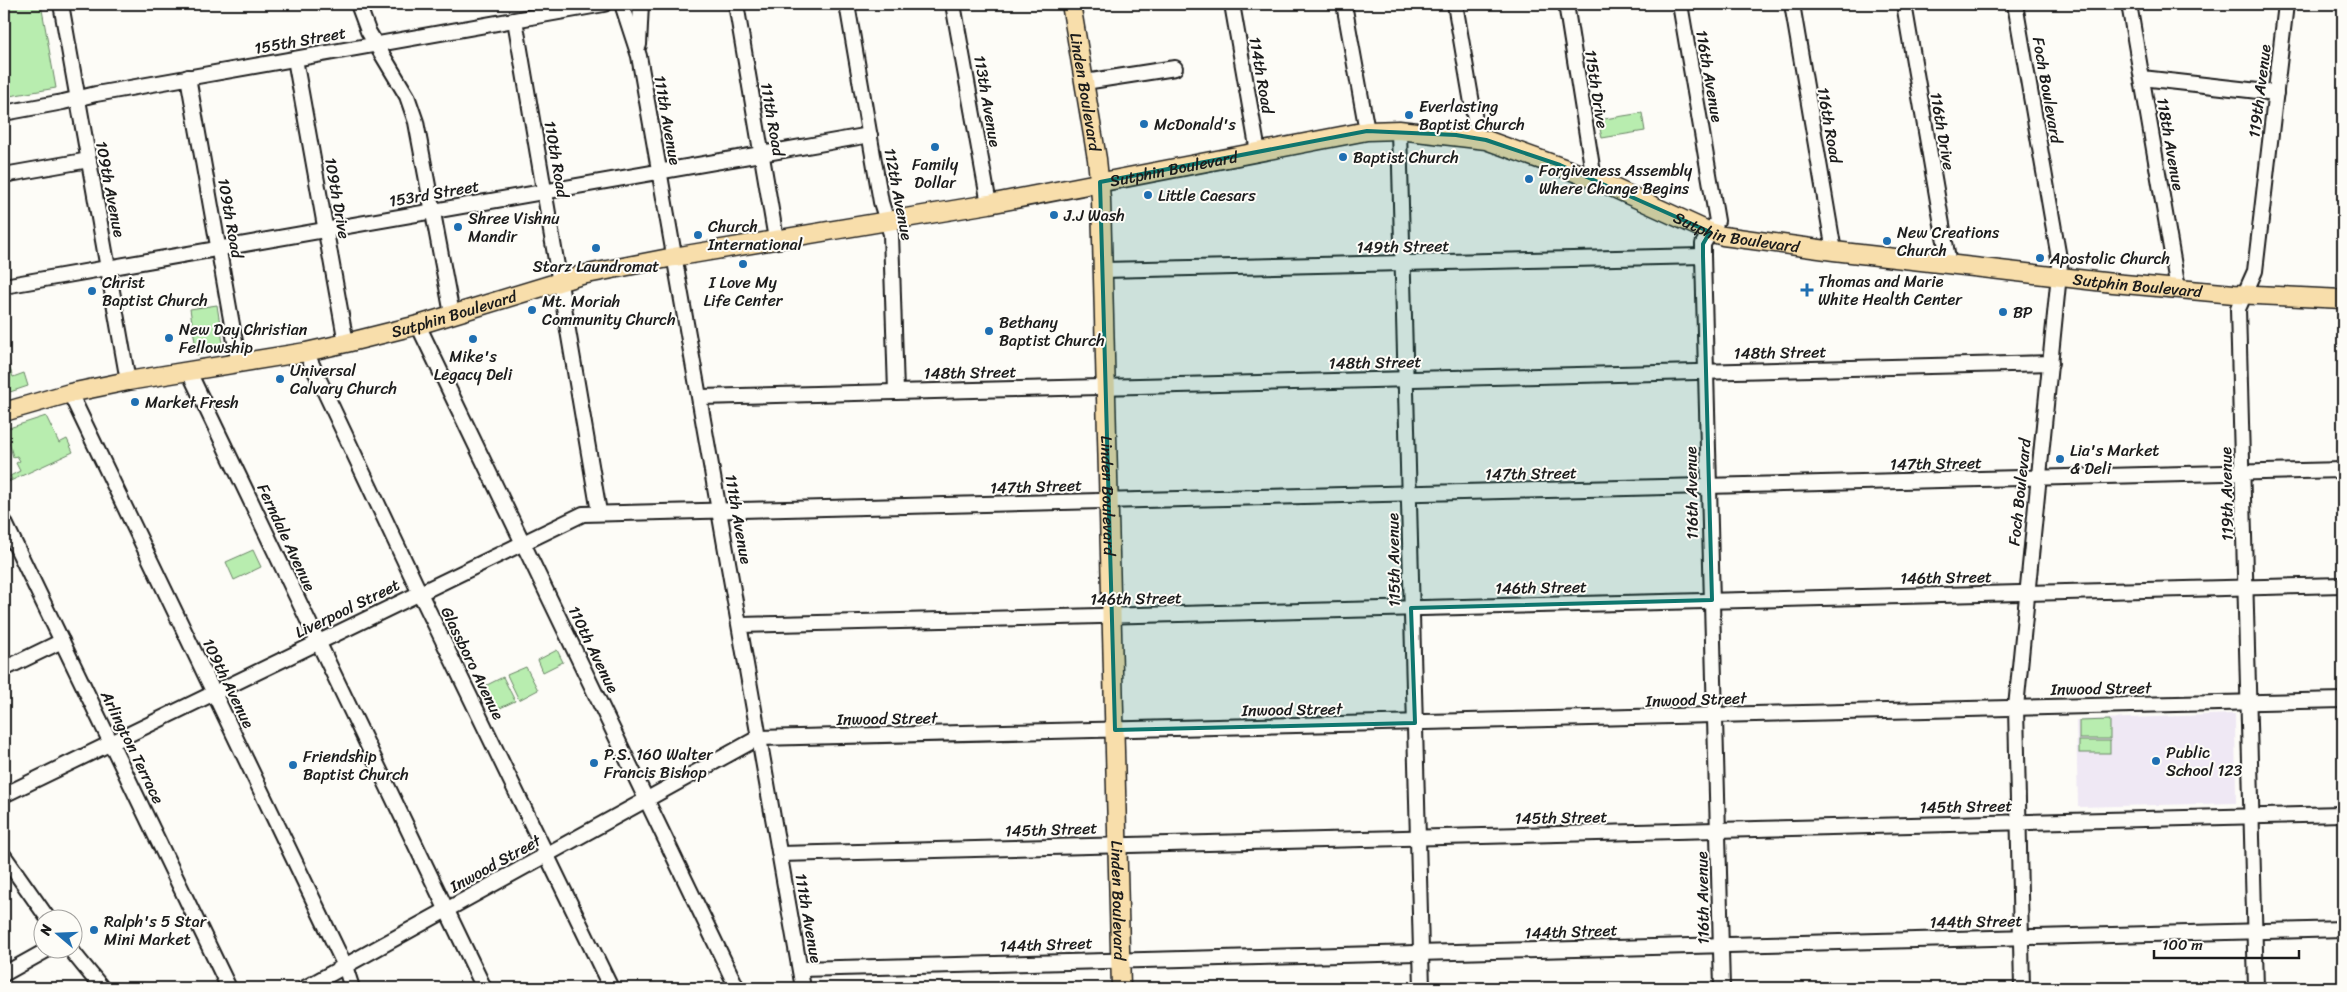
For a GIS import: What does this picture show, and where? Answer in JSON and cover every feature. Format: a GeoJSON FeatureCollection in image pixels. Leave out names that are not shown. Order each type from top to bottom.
{"type":"FeatureCollection","features":[{"type":"Feature","properties":{"kind":"main road","name":"Linden Boulevard"},"geometry":{"type":"LineString","coordinates":[[1071,4],[1100,182],[1121,988]]}},
{"type":"Feature","properties":{"kind":"main road","name":"Sutphin Boulevard"},"geometry":{"type":"LineString","coordinates":[[4,412],[70,393],[128,381],[306,352],[418,326],[560,280],[674,257],[989,204],[1366,131],[1399,130],[1478,138],[1543,159],[1594,179],[1710,232],[1723,236],[1949,265],[2178,290],[2343,299]]}},
{"type":"Feature","properties":{"kind":"street","name":"109th Avenue"},"geometry":{"type":"LineString","coordinates":[[61,4],[76,99],[128,381]]}},
{"type":"Feature","properties":{"kind":"street"},"geometry":{"type":"LineString","coordinates":[[358,4],[368,31],[407,96],[416,122],[452,314]]}},
{"type":"Feature","properties":{"kind":"street","name":"155th Street"},"geometry":{"type":"LineString","coordinates":[[4,113],[376,43],[604,4]]}},
{"type":"Feature","properties":{"kind":"street","name":"111th Avenue"},"geometry":{"type":"LineString","coordinates":[[622,4],[639,56],[803,988]]}},
{"type":"Feature","properties":{"kind":"street","name":"111th Avenue"},"geometry":{"type":"LineString","coordinates":[[639,56],[641,4]]}},
{"type":"Feature","properties":{"kind":"street","name":"111th Road"},"geometry":{"type":"LineString","coordinates":[[736,4],[776,239]]}},
{"type":"Feature","properties":{"kind":"street","name":"112th Avenue"},"geometry":{"type":"LineString","coordinates":[[848,4],[881,202],[888,222],[891,242],[896,392]]}},
{"type":"Feature","properties":{"kind":"street","name":"113th Avenue"},"geometry":{"type":"LineString","coordinates":[[953,4],[989,204]]}},
{"type":"Feature","properties":{"kind":"street","name":"114th Road"},"geometry":{"type":"LineString","coordinates":[[1232,4],[1258,152]]}},
{"type":"Feature","properties":{"kind":"street"},"geometry":{"type":"LineString","coordinates":[[1344,4],[1366,131]]}},
{"type":"Feature","properties":{"kind":"street"},"geometry":{"type":"LineString","coordinates":[[1455,4],[1478,138]]}},
{"type":"Feature","properties":{"kind":"street","name":"115th Drive"},"geometry":{"type":"LineString","coordinates":[[1566,4],[1594,179]]}},
{"type":"Feature","properties":{"kind":"street","name":"116th Avenue"},"geometry":{"type":"LineString","coordinates":[[1680,4],[1717,221],[1702,244],[1702,256],[1722,988]]}},
{"type":"Feature","properties":{"kind":"street","name":"116th Road"},"geometry":{"type":"LineString","coordinates":[[1792,4],[1834,251]]}},
{"type":"Feature","properties":{"kind":"street","name":"116th Drive"},"geometry":{"type":"LineString","coordinates":[[1904,4],[1949,265]]}},
{"type":"Feature","properties":{"kind":"street","name":"Foch Boulevard"},"geometry":{"type":"LineString","coordinates":[[2015,4],[2060,264],[2016,707],[2022,988]]}},
{"type":"Feature","properties":{"kind":"street","name":"118th Avenue"},"geometry":{"type":"LineString","coordinates":[[2129,4],[2178,290]]}},
{"type":"Feature","properties":{"kind":"street","name":"119th Avenue"},"geometry":{"type":"LineString","coordinates":[[2256,988],[2238,309],[2254,271],[2286,4]]}},
{"type":"Feature","properties":{"kind":"street","name":"110th Road"},"geometry":{"type":"LineString","coordinates":[[514,20],[599,512]]}},
{"type":"Feature","properties":{"kind":"street","name":"109th Drive"},"geometry":{"type":"LineString","coordinates":[[295,59],[346,343]]}},
{"type":"Feature","properties":{"kind":"street"},"geometry":{"type":"LineString","coordinates":[[1085,82],[1174,68]]}},
{"type":"Feature","properties":{"kind":"street","name":"109th Road"},"geometry":{"type":"LineString","coordinates":[[188,78],[239,364]]}},
{"type":"Feature","properties":{"kind":"street"},"geometry":{"type":"LineString","coordinates":[[2142,78],[2276,93]]}},
{"type":"Feature","properties":{"kind":"street","name":"115th Avenue"},"geometry":{"type":"LineString","coordinates":[[1399,130],[1422,988]]}},
{"type":"Feature","properties":{"kind":"street","name":"153rd Street"},"geometry":{"type":"LineString","coordinates":[[4,286],[870,135]]}},
{"type":"Feature","properties":{"kind":"street"},"geometry":{"type":"LineString","coordinates":[[4,175],[88,160]]}},
{"type":"Feature","properties":{"kind":"street","name":"149th Street"},"geometry":{"type":"LineString","coordinates":[[1103,270],[1702,256]]}},
{"type":"Feature","properties":{"kind":"street","name":"110th Avenue"},"geometry":{"type":"LineString","coordinates":[[418,326],[737,988]]}},
{"type":"Feature","properties":{"kind":"street","name":"Glassboro Avenue"},"geometry":{"type":"LineString","coordinates":[[306,352],[611,988]]}},
{"type":"Feature","properties":{"kind":"street","name":"148th Street"},"geometry":{"type":"LineString","coordinates":[[700,397],[2051,363]]}},
{"type":"Feature","properties":{"kind":"street","name":"Ferndale Avenue"},"geometry":{"type":"LineString","coordinates":[[189,372],[484,988]]}},
{"type":"Feature","properties":{"kind":"street","name":"109th Avenue"},"geometry":{"type":"LineString","coordinates":[[70,393],[344,966],[352,988]]}},
{"type":"Feature","properties":{"kind":"street","name":"147th Street"},"geometry":{"type":"LineString","coordinates":[[720,512],[2343,470]]}},
{"type":"Feature","properties":{"kind":"street","name":"Liverpool Street"},"geometry":{"type":"LineString","coordinates":[[4,795],[583,514],[599,512],[720,512]]}},
{"type":"Feature","properties":{"kind":"street","name":"Arlington Terrace"},"geometry":{"type":"LineString","coordinates":[[4,521],[229,988]]}},
{"type":"Feature","properties":{"kind":"street","name":"146th Street"},"geometry":{"type":"LineString","coordinates":[[740,625],[2343,585]]}},
{"type":"Feature","properties":{"kind":"street"},"geometry":{"type":"LineString","coordinates":[[4,669],[62,641]]}},
{"type":"Feature","properties":{"kind":"street","name":"Inwood Street"},"geometry":{"type":"LineString","coordinates":[[305,988],[758,738],[2343,700]]}},
{"type":"Feature","properties":{"kind":"street","name":"145th Street"},"geometry":{"type":"LineString","coordinates":[[780,854],[2343,814]]}},
{"type":"Feature","properties":{"kind":"street"},"geometry":{"type":"LineString","coordinates":[[4,856],[42,910]]}},
{"type":"Feature","properties":{"kind":"street","name":"144th Street"},"geometry":{"type":"LineString","coordinates":[[800,969],[2343,929]]}},
{"type":"Feature","properties":{"kind":"street"},"geometry":{"type":"LineString","coordinates":[[4,974],[32,958]]}},
{"type":"Feature","properties":{"kind":"street"},"geometry":{"type":"LineString","coordinates":[[79,960],[102,988]]}},
{"type":"Feature","properties":{"kind":"highlighted area"},"geometry":{"type":"Polygon","coordinates":[[[1367,131],[1456,135],[1486,140],[1560,165],[1710,232],[1703,244],[1703,256],[1712,600],[1411,608],[1415,723],[1115,730],[1100,182],[1367,131]]]}},
{"type":"Feature","properties":{"kind":"shaded area","name":"Public School 123"},"geometry":{"type":"Polygon","coordinates":[[[2235,714],[2236,803],[2078,807],[2076,720],[2235,714]]]}},
{"type":"Feature","properties":{"kind":"green space"},"geometry":{"type":"Polygon","coordinates":[[[4,4],[41,4],[56,88],[4,97],[4,4]]]}},
{"type":"Feature","properties":{"kind":"green space"},"geometry":{"type":"Polygon","coordinates":[[[1642,113],[1645,131],[1602,138],[1598,120],[1642,113]]]}},
{"type":"Feature","properties":{"kind":"green space"},"geometry":{"type":"Polygon","coordinates":[[[217,305],[224,350],[197,355],[190,309],[217,305]]]}},
{"type":"Feature","properties":{"kind":"green space"},"geometry":{"type":"Polygon","coordinates":[[[4,353],[13,377],[24,373],[28,386],[10,392],[4,365],[4,353]]]}},
{"type":"Feature","properties":{"kind":"green space"},"geometry":{"type":"Polygon","coordinates":[[[46,416],[59,443],[67,439],[73,452],[4,484],[4,477],[7,481],[12,479],[10,476],[20,471],[16,463],[20,461],[17,456],[13,457],[9,442],[4,444],[4,426],[6,429],[46,416]]]}},
{"type":"Feature","properties":{"kind":"green space"},"geometry":{"type":"Polygon","coordinates":[[[253,550],[261,567],[234,580],[226,562],[253,550]]]}},
{"type":"Feature","properties":{"kind":"green space"},"geometry":{"type":"Polygon","coordinates":[[[557,650],[563,662],[543,672],[538,660],[557,650]]]}},
{"type":"Feature","properties":{"kind":"green space"},"geometry":{"type":"Polygon","coordinates":[[[526,667],[538,690],[519,700],[507,675],[526,667]]]}},
{"type":"Feature","properties":{"kind":"green space"},"geometry":{"type":"Polygon","coordinates":[[[503,677],[515,701],[496,710],[485,686],[503,677]]]}},
{"type":"Feature","properties":{"kind":"green space"},"geometry":{"type":"Polygon","coordinates":[[[2110,720],[2110,739],[2079,739],[2079,721],[2110,720]]]}},
{"type":"Feature","properties":{"kind":"green space"},"geometry":{"type":"Polygon","coordinates":[[[2079,741],[2110,741],[2110,753],[2079,753],[2079,741]]]}},
{"type":"Feature","properties":{"kind":"place","name":"Everlasting Baptist Church"},"geometry":{"type":"Point","coordinates":[1409,115]}},
{"type":"Feature","properties":{"kind":"place","name":"McDonald's"},"geometry":{"type":"Point","coordinates":[1144,124]}},
{"type":"Feature","properties":{"kind":"place","name":"Family Dollar"},"geometry":{"type":"Point","coordinates":[935,147]}},
{"type":"Feature","properties":{"kind":"place","name":"Baptist Church"},"geometry":{"type":"Point","coordinates":[1343,157]}},
{"type":"Feature","properties":{"kind":"place","name":"Forgiveness Assembly Where Change Begins"},"geometry":{"type":"Point","coordinates":[1529,179]}},
{"type":"Feature","properties":{"kind":"place","name":"Little Caesars"},"geometry":{"type":"Point","coordinates":[1148,195]}},
{"type":"Feature","properties":{"kind":"place","name":"J.J Wash"},"geometry":{"type":"Point","coordinates":[1054,215]}},
{"type":"Feature","properties":{"kind":"place","name":"Shree Vishnu Mandir"},"geometry":{"type":"Point","coordinates":[458,227]}},
{"type":"Feature","properties":{"kind":"place","name":"Church International"},"geometry":{"type":"Point","coordinates":[698,235]}},
{"type":"Feature","properties":{"kind":"place","name":"New Creations Church"},"geometry":{"type":"Point","coordinates":[1887,241]}},
{"type":"Feature","properties":{"kind":"place","name":"Starz Laundromat"},"geometry":{"type":"Point","coordinates":[596,248]}},
{"type":"Feature","properties":{"kind":"place","name":"Apostolic Church"},"geometry":{"type":"Point","coordinates":[2040,258]}},
{"type":"Feature","properties":{"kind":"place","name":"I Love My Life Center"},"geometry":{"type":"Point","coordinates":[743,264]}},
{"type":"Feature","properties":{"kind":"place","name":"Thomas and Marie White Health Center"},"geometry":{"type":"Point","coordinates":[1807,290]}},
{"type":"Feature","properties":{"kind":"place","name":"Christ Baptist Church"},"geometry":{"type":"Point","coordinates":[92,291]}},
{"type":"Feature","properties":{"kind":"place","name":"Mt. Moriah Community Church"},"geometry":{"type":"Point","coordinates":[532,310]}},
{"type":"Feature","properties":{"kind":"place","name":"BP"},"geometry":{"type":"Point","coordinates":[2003,312]}},
{"type":"Feature","properties":{"kind":"place","name":"Bethany Baptist Church"},"geometry":{"type":"Point","coordinates":[989,331]}},
{"type":"Feature","properties":{"kind":"place","name":"New Day Christian Fellowship"},"geometry":{"type":"Point","coordinates":[169,338]}},
{"type":"Feature","properties":{"kind":"place","name":"Mike's Legacy Deli"},"geometry":{"type":"Point","coordinates":[473,339]}},
{"type":"Feature","properties":{"kind":"place","name":"Universal Calvary Church"},"geometry":{"type":"Point","coordinates":[280,379]}},
{"type":"Feature","properties":{"kind":"place","name":"Market Fresh"},"geometry":{"type":"Point","coordinates":[135,402]}},
{"type":"Feature","properties":{"kind":"place","name":"Lia's Market & Deli"},"geometry":{"type":"Point","coordinates":[2060,459]}},
{"type":"Feature","properties":{"kind":"place","name":"Public School 123"},"geometry":{"type":"Point","coordinates":[2156,761]}},
{"type":"Feature","properties":{"kind":"place","name":"P.S. 160 Walter Francis Bishop"},"geometry":{"type":"Point","coordinates":[594,763]}},
{"type":"Feature","properties":{"kind":"place","name":"Friendship Baptist Church"},"geometry":{"type":"Point","coordinates":[293,765]}},
{"type":"Feature","properties":{"kind":"place","name":"Ralph's 5 Star Mini Market"},"geometry":{"type":"Point","coordinates":[94,930]}}]}
